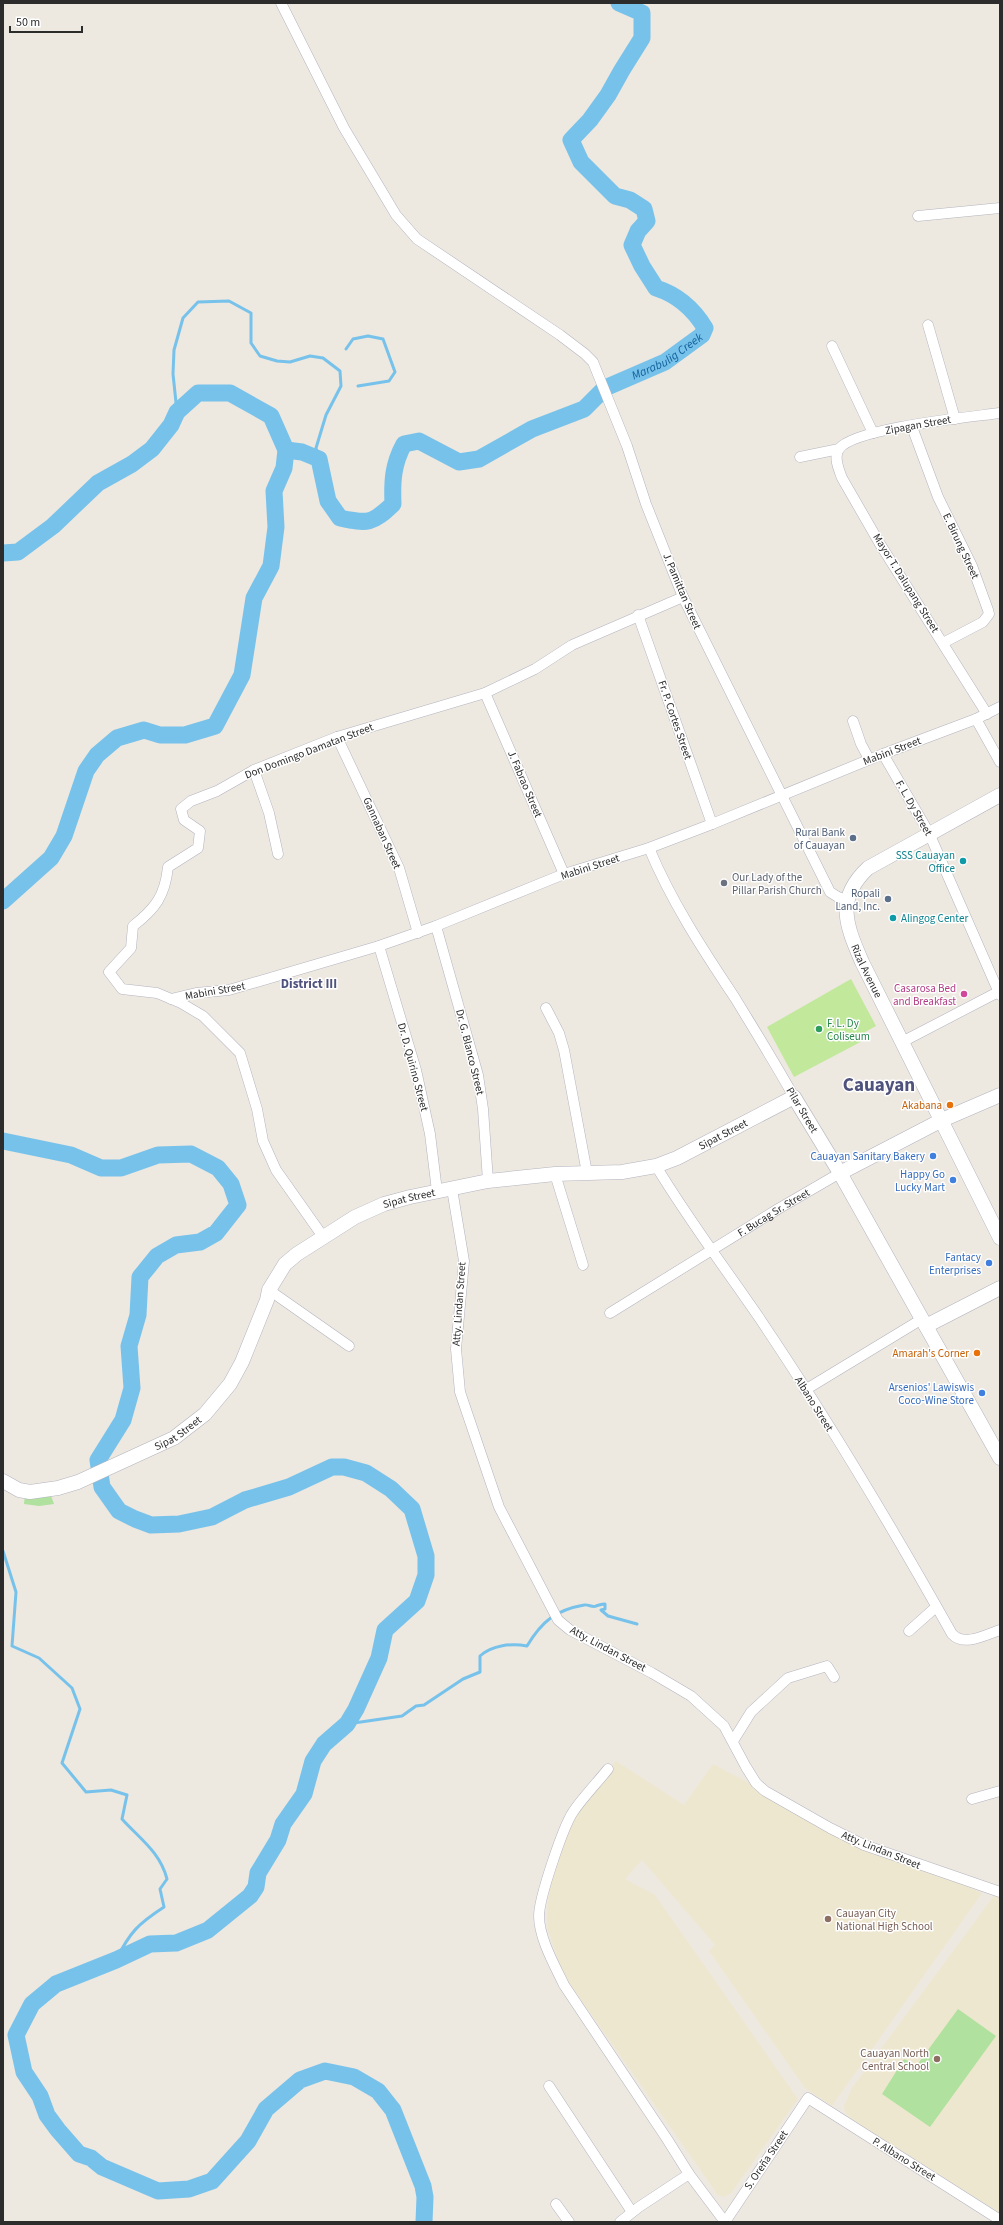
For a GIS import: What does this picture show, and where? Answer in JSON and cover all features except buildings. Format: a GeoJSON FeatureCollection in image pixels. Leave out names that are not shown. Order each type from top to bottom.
{"type":"FeatureCollection","features":[{"type":"Feature","properties":{"kind":"street","name":"J. Pamittan Street"},"geometry":{"type":"LineString","coordinates":[[281,3],[344,128],[396,215],[417,239],[585,354],[593,362],[611,405],[646,504],[683,597],[781,796]]}},
{"type":"Feature","properties":{"kind":"street"},"geometry":{"type":"LineString","coordinates":[[918,216],[1000,208]]}},
{"type":"Feature","properties":{"kind":"street"},"geometry":{"type":"LineString","coordinates":[[928,325],[955,419]]}},
{"type":"Feature","properties":{"kind":"street"},"geometry":{"type":"LineString","coordinates":[[832,346],[873,433]]}},
{"type":"Feature","properties":{"kind":"street","name":"Zipagan Street"},"geometry":{"type":"LineString","coordinates":[[800,457],[839,449],[857,438],[873,433],[1000,413]]}},
{"type":"Feature","properties":{"kind":"street","name":"E. Birung Street"},"geometry":{"type":"LineString","coordinates":[[912,426],[938,497],[972,566],[989,614],[982,622],[944,643]]}},
{"type":"Feature","properties":{"kind":"street","name":"Mayor T. Dalupang Street"},"geometry":{"type":"LineString","coordinates":[[839,449],[836,459],[842,478],[880,544],[944,643],[987,714]]}},
{"type":"Feature","properties":{"kind":"street","name":"Don Domingo Damatan Street"},"geometry":{"type":"LineString","coordinates":[[324,1238],[276,1170],[263,1141],[257,1109],[240,1053],[203,1016],[157,993],[122,989],[109,972],[131,948],[133,926],[152,911],[166,884],[168,867],[198,848],[200,831],[184,820],[181,809],[191,801],[217,791],[254,770],[338,737],[485,693],[535,669],[572,645],[638,615],[683,597]]}},
{"type":"Feature","properties":{"kind":"street","name":"Fr. P. Cortes Street"},"geometry":{"type":"LineString","coordinates":[[638,615],[712,824]]}},
{"type":"Feature","properties":{"kind":"street","name":"J. Fabrao Street"},"geometry":{"type":"LineString","coordinates":[[485,693],[564,874]]}},
{"type":"Feature","properties":{"kind":"street","name":"Mabini Street"},"geometry":{"type":"LineString","coordinates":[[171,999],[196,993],[229,990],[418,933],[564,874],[649,848],[712,824],[869,759],[976,719],[1000,707]]}},
{"type":"Feature","properties":{"kind":"street"},"geometry":{"type":"LineString","coordinates":[[976,719],[1000,762]]}},
{"type":"Feature","properties":{"kind":"street"},"geometry":{"type":"LineString","coordinates":[[853,721],[861,744],[869,759]]}},
{"type":"Feature","properties":{"kind":"street","name":"Gannaban Street"},"geometry":{"type":"LineString","coordinates":[[338,737],[399,868],[418,933]]}},
{"type":"Feature","properties":{"kind":"street","name":"F. L. Dy Street"},"geometry":{"type":"LineString","coordinates":[[883,754],[930,833],[1000,993]]}},
{"type":"Feature","properties":{"kind":"street"},"geometry":{"type":"LineString","coordinates":[[254,770],[269,813],[278,854]]}},
{"type":"Feature","properties":{"kind":"street"},"geometry":{"type":"LineString","coordinates":[[781,796],[830,892],[847,900],[851,889],[858,878],[868,868],[1000,795]]}},
{"type":"Feature","properties":{"kind":"street","name":"Pilar Street"},"geometry":{"type":"LineString","coordinates":[[649,848],[658,869],[693,934],[763,1042],[840,1173],[1000,1458]]}},
{"type":"Feature","properties":{"kind":"street","name":"Rizal Avenue"},"geometry":{"type":"LineString","coordinates":[[847,900],[846,916],[850,935],[1000,1238]]}},
{"type":"Feature","properties":{"kind":"street","name":"Dr. G. Blanco Street"},"geometry":{"type":"LineString","coordinates":[[436,926],[478,1074],[483,1109],[488,1181]]}},
{"type":"Feature","properties":{"kind":"street","name":"Dr. D. Quirino Street"},"geometry":{"type":"LineString","coordinates":[[379,946],[416,1070],[430,1134],[437,1191]]}},
{"type":"Feature","properties":{"kind":"street"},"geometry":{"type":"LineString","coordinates":[[902,1042],[1000,993]]}},
{"type":"Feature","properties":{"kind":"street"},"geometry":{"type":"LineString","coordinates":[[546,1008],[559,1034],[564,1050],[587,1173]]}},
{"type":"Feature","properties":{"kind":"street","name":"F. Bucag Sr. Street"},"geometry":{"type":"LineString","coordinates":[[610,1313],[840,1173],[942,1120],[1000,1095]]}},
{"type":"Feature","properties":{"kind":"street","name":"Sipat Street"},"geometry":{"type":"LineString","coordinates":[[3,1481],[19,1490],[30,1492],[78,1482],[174,1438],[195,1422],[216,1402],[230,1384],[242,1362],[267,1300],[269,1290],[285,1264],[308,1245],[324,1238],[355,1217],[384,1204],[437,1191],[488,1181],[555,1174],[622,1172],[656,1166],[677,1158],[794,1097]]}},
{"type":"Feature","properties":{"kind":"street","name":"Albano Street"},"geometry":{"type":"LineString","coordinates":[[656,1166],[711,1251],[760,1318],[952,1634],[960,1640],[968,1640],[1000,1630]]}},
{"type":"Feature","properties":{"kind":"street"},"geometry":{"type":"LineString","coordinates":[[555,1174],[583,1265]]}},
{"type":"Feature","properties":{"kind":"street","name":"Atty. Lindan Street"},"geometry":{"type":"LineString","coordinates":[[452,1189],[464,1261],[456,1349],[460,1392],[499,1507],[558,1620],[570,1630],[652,1672],[691,1696],[724,1726],[756,1783],[765,1791],[864,1845],[995,1891]]}},
{"type":"Feature","properties":{"kind":"street"},"geometry":{"type":"LineString","coordinates":[[805,1390],[924,1322],[1000,1288]]}},
{"type":"Feature","properties":{"kind":"street"},"geometry":{"type":"LineString","coordinates":[[269,1290],[349,1346]]}},
{"type":"Feature","properties":{"kind":"street"},"geometry":{"type":"LineString","coordinates":[[910,1631],[936,1607]]}},
{"type":"Feature","properties":{"kind":"street"},"geometry":{"type":"LineString","coordinates":[[733,1741],[751,1712],[788,1678],[827,1666],[834,1676]]}},
{"type":"Feature","properties":{"kind":"street"},"geometry":{"type":"LineString","coordinates":[[608,1769],[572,1813],[563,1834],[543,1893],[539,1917],[541,1929],[552,1961],[564,1985],[689,2174],[725,2222]]}},
{"type":"Feature","properties":{"kind":"street"},"geometry":{"type":"LineString","coordinates":[[972,1799],[1000,1791]]}},
{"type":"Feature","properties":{"kind":"street"},"geometry":{"type":"LineString","coordinates":[[550,2086],[632,2212]]}},
{"type":"Feature","properties":{"kind":"street","name":"P. Albano Street"},"geometry":{"type":"LineString","coordinates":[[808,2098],[1000,2220]]}},
{"type":"Feature","properties":{"kind":"street","name":"S. Oreña Street"},"geometry":{"type":"LineString","coordinates":[[725,2222],[808,2098]]}},
{"type":"Feature","properties":{"kind":"street"},"geometry":{"type":"LineString","coordinates":[[620,2222],[632,2212],[689,2174]]}},
{"type":"Feature","properties":{"kind":"street"},"geometry":{"type":"LineString","coordinates":[[556,2204],[569,2222]]}},
{"type":"Feature","properties":{"kind":"shaded area","name":"Cauayan City National High School"},"geometry":{"type":"Polygon","coordinates":[[[616,1761],[684,1805],[713,1764],[815,1818],[982,1893],[832,2106],[805,2088],[709,1951],[715,1945],[642,1860],[625,1879],[655,1895],[798,2099],[731,2193],[724,2197],[718,2195],[572,1987],[560,1965],[548,1930],[547,1917],[549,1891],[574,1814],[616,1761]]]}},
{"type":"Feature","properties":{"kind":"shaded area","name":"Cauayan North Central School"},"geometry":{"type":"Polygon","coordinates":[[[996,1893],[1000,1894],[1000,2213],[852,2119],[845,2112],[844,2106],[852,2088],[996,1893]]]}},
{"type":"Feature","properties":{"kind":"green space","name":"F. L. Dy Coliseum"},"geometry":{"type":"Polygon","coordinates":[[[851,979],[876,1026],[865,1032],[868,1038],[794,1077],[767,1027],[851,979]]]}},
{"type":"Feature","properties":{"kind":"green space"},"geometry":{"type":"Polygon","coordinates":[[[50,1493],[54,1504],[39,1506],[24,1504],[25,1494],[50,1493]]]}},
{"type":"Feature","properties":{"kind":"green space"},"geometry":{"type":"Polygon","coordinates":[[[958,2009],[996,2036],[930,2127],[882,2094],[904,2059],[917,2065],[958,2009]]]}},
{"type":"Feature","properties":{"kind":"waterway","name":"Marabulig Creek"},"geometry":{"type":"LineString","coordinates":[[286,450],[302,452],[319,459],[328,501],[340,518],[357,521],[369,521],[380,515],[393,504],[395,466],[404,444],[419,441],[459,462],[479,459],[532,429],[584,409],[605,388],[665,362],[702,335],[705,328],[690,308],[678,298],[656,288],[642,266],[632,245],[638,231],[647,221],[644,209],[630,200],[615,196],[581,162],[571,140],[590,120],[608,95],[642,38],[642,13],[619,3]]}},
{"type":"Feature","properties":{"kind":"waterway","name":"Marabulig Creek"},"geometry":{"type":"LineString","coordinates":[[177,412],[173,374],[174,350],[183,318],[198,302],[229,301],[251,313],[251,343],[260,356],[277,361],[290,362],[310,356],[323,358],[340,371],[341,386],[326,415],[316,448],[319,459]]}},
{"type":"Feature","properties":{"kind":"waterway","name":"Marabulig Creek"},"geometry":{"type":"LineString","coordinates":[[346,349],[353,339],[368,336],[383,339],[395,372],[389,381],[358,386]]}},
{"type":"Feature","properties":{"kind":"waterway"},"geometry":{"type":"LineString","coordinates":[[3,553],[18,552],[53,526],[98,483],[132,464],[152,449],[171,425],[177,412],[198,393],[230,393],[271,416],[286,450],[284,468],[274,491],[276,527],[271,566],[254,598],[242,675],[215,726],[185,735],[160,735],[144,730],[117,738],[97,755],[86,771],[64,836],[51,858],[3,901]]}},
{"type":"Feature","properties":{"kind":"waterway"},"geometry":{"type":"LineString","coordinates":[[3,1141],[71,1155],[101,1168],[121,1168],[158,1155],[191,1154],[218,1168],[231,1184],[238,1205],[216,1233],[200,1242],[176,1245],[157,1256],[140,1277],[138,1315],[129,1346],[132,1388],[123,1420],[98,1460],[102,1487],[119,1511],[151,1525],[179,1524],[212,1517],[245,1500],[289,1487],[332,1467],[344,1467],[366,1473],[391,1489],[412,1509],[426,1556],[426,1575],[417,1601],[385,1630],[379,1658],[356,1709],[347,1724],[324,1744],[313,1761],[304,1794],[283,1824],[278,1840],[258,1873],[256,1887],[250,1896],[208,1930],[176,1943],[150,1944],[116,1960],[56,1984],[32,2004],[16,2035],[24,2072],[40,2096],[47,2115],[79,2154],[91,2158],[102,2167],[158,2191],[189,2189],[212,2181],[248,2141],[266,2109],[300,2080],[325,2071],[354,2077],[378,2091],[393,2110],[423,2186],[425,2197],[424,2222]]}},
{"type":"Feature","properties":{"kind":"waterway"},"geometry":{"type":"LineString","coordinates":[[3,1551],[16,1592],[12,1646],[39,1658],[72,1688],[80,1709],[62,1763],[86,1792],[111,1790],[127,1795],[122,1819],[149,1846],[160,1861],[167,1879],[160,1889],[164,1907],[141,1924],[130,1935],[116,1960]]}},
{"type":"Feature","properties":{"kind":"waterway"},"geometry":{"type":"LineString","coordinates":[[347,1724],[402,1716],[416,1706],[424,1705],[463,1679],[480,1672],[480,1656],[485,1652],[502,1646],[527,1646],[544,1623],[565,1610],[584,1605],[595,1606],[605,1604],[605,1609],[601,1610],[608,1616],[637,1624]]}},
{"type":"Feature","properties":{"kind":"place","name":"Rural Bank of Cauayan"},"geometry":{"type":"Point","coordinates":[853,838]}},
{"type":"Feature","properties":{"kind":"place","name":"SSS Cauayan Office"},"geometry":{"type":"Point","coordinates":[963,861]}},
{"type":"Feature","properties":{"kind":"place","name":"Our Lady of the Pillar Parish Church"},"geometry":{"type":"Point","coordinates":[724,883]}},
{"type":"Feature","properties":{"kind":"place","name":"Ropali Land, Inc."},"geometry":{"type":"Point","coordinates":[888,899]}},
{"type":"Feature","properties":{"kind":"place","name":"Alingog Center"},"geometry":{"type":"Point","coordinates":[893,918]}},
{"type":"Feature","properties":{"kind":"place","name":"Casarosa Bed and Breakfast"},"geometry":{"type":"Point","coordinates":[964,994]}},
{"type":"Feature","properties":{"kind":"place","name":"F. L. Dy Coliseum"},"geometry":{"type":"Point","coordinates":[819,1029]}},
{"type":"Feature","properties":{"kind":"place","name":"Akabana"},"geometry":{"type":"Point","coordinates":[950,1105]}},
{"type":"Feature","properties":{"kind":"place","name":"Cauayan Sanitary Bakery"},"geometry":{"type":"Point","coordinates":[933,1156]}},
{"type":"Feature","properties":{"kind":"place","name":"Happy Go Lucky Mart"},"geometry":{"type":"Point","coordinates":[953,1180]}},
{"type":"Feature","properties":{"kind":"place","name":"Fantacy Enterprises"},"geometry":{"type":"Point","coordinates":[989,1263]}},
{"type":"Feature","properties":{"kind":"place","name":"Amarah's Corner"},"geometry":{"type":"Point","coordinates":[977,1353]}},
{"type":"Feature","properties":{"kind":"place","name":"Arsenios' Lawiswis Coco-Wine Store"},"geometry":{"type":"Point","coordinates":[982,1393]}},
{"type":"Feature","properties":{"kind":"place","name":"Cauayan City National High School"},"geometry":{"type":"Point","coordinates":[828,1919]}},
{"type":"Feature","properties":{"kind":"place","name":"Cauayan North Central School"},"geometry":{"type":"Point","coordinates":[937,2059]}},
{"type":"Feature","properties":{"kind":"district","name":"District III"},"geometry":{"type":"Point","coordinates":[309,984]}},
{"type":"Feature","properties":{"kind":"district","name":"Cauayan"},"geometry":{"type":"Point","coordinates":[879,1085]}}]}
